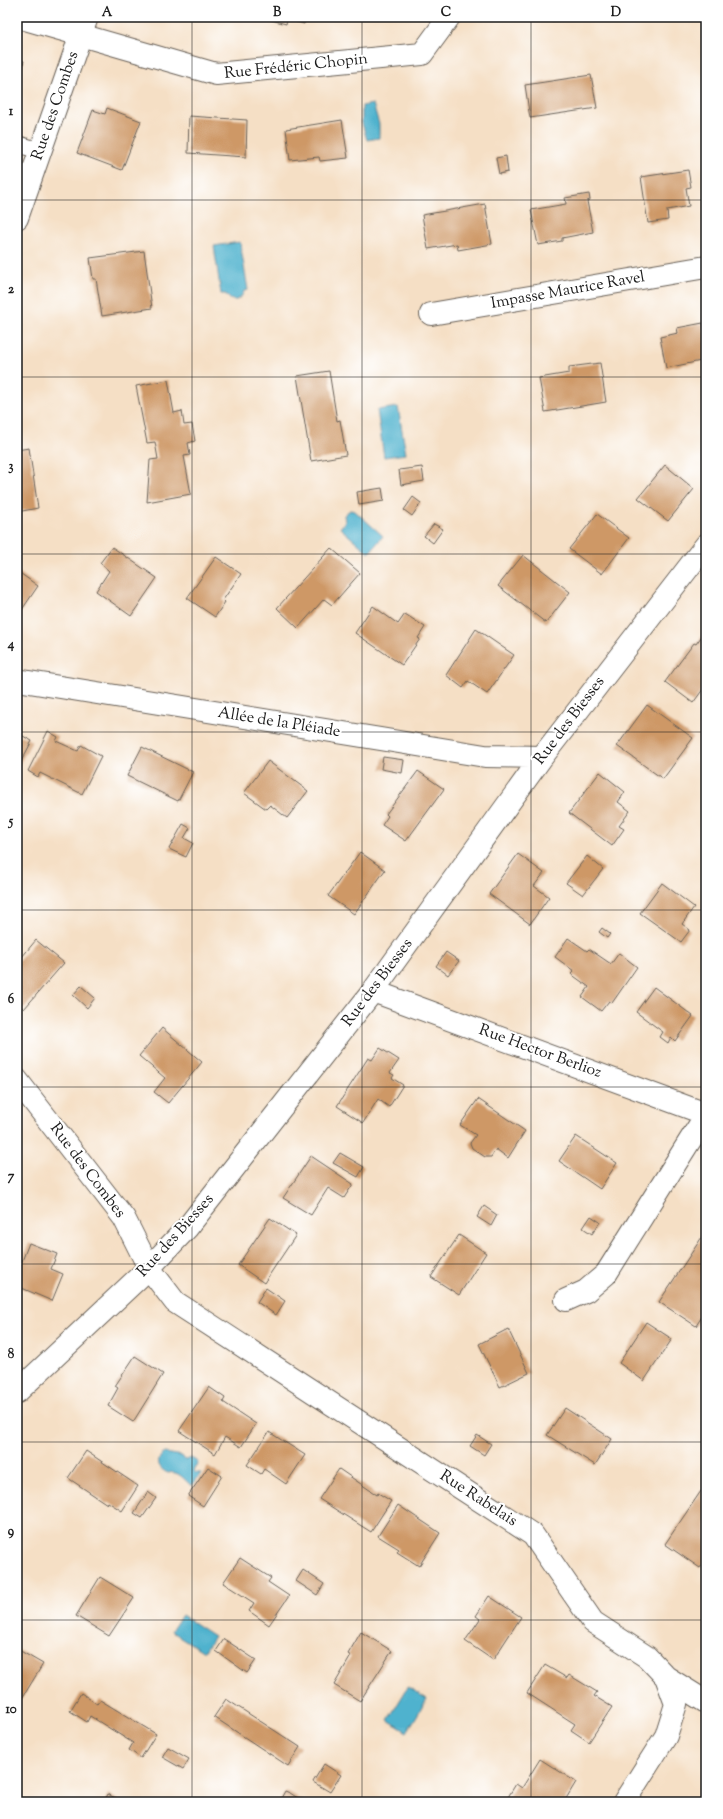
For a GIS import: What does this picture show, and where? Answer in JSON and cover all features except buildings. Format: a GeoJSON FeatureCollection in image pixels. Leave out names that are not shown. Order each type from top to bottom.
{"type":"FeatureCollection","features":[{"type":"Feature","properties":{"kind":"street","name":"Rue Frédéric Chopin"},"geometry":{"type":"LineString","coordinates":[[18,17],[84,27],[216,74],[422,54],[449,17]]}},
{"type":"Feature","properties":{"kind":"street","name":"Rue des Combes"},"geometry":{"type":"LineString","coordinates":[[17,218],[84,27]]}},
{"type":"Feature","properties":{"kind":"street","name":"Impasse Maurice Ravel"},"geometry":{"type":"LineString","coordinates":[[431,314],[706,267]]}},
{"type":"Feature","properties":{"kind":"street","name":"Rue des Biesses"},"geometry":{"type":"LineString","coordinates":[[17,1392],[149,1268],[186,1228],[373,991],[542,757],[706,545]]}},
{"type":"Feature","properties":{"kind":"street","name":"Allée de la Pléiade"},"geometry":{"type":"LineString","coordinates":[[17,680],[485,756],[542,757]]}},
{"type":"Feature","properties":{"kind":"street","name":"Rue Hector Berlioz"},"geometry":{"type":"LineString","coordinates":[[373,991],[706,1114]]}},
{"type":"Feature","properties":{"kind":"street","name":"Rue des Combes"},"geometry":{"type":"LineString","coordinates":[[17,1080],[124,1218],[149,1268]]}},
{"type":"Feature","properties":{"kind":"street"},"geometry":{"type":"LineString","coordinates":[[566,1300],[586,1291],[606,1274],[706,1114]]}},
{"type":"Feature","properties":{"kind":"street","name":"Rue Rabelais"},"geometry":{"type":"LineString","coordinates":[[149,1268],[175,1302],[533,1535],[593,1622],[646,1657],[666,1677],[676,1704],[666,1736],[624,1802]]}},
{"type":"Feature","properties":{"kind":"street"},"geometry":{"type":"LineString","coordinates":[[666,1677],[706,1702]]}},
{"type":"Feature","properties":{"kind":"lane"},"geometry":{"type":"LineString","coordinates":[[17,144],[41,151]]}},
{"type":"Feature","properties":{"kind":"water"},"geometry":{"type":"Polygon","coordinates":[[[373,104],[379,124],[379,138],[367,140],[362,123],[362,106],[373,104]]]}},
{"type":"Feature","properties":{"kind":"water"},"geometry":{"type":"Polygon","coordinates":[[[240,242],[248,290],[244,291],[238,299],[233,300],[226,294],[221,294],[214,246],[240,242]]]}},
{"type":"Feature","properties":{"kind":"water"},"geometry":{"type":"Polygon","coordinates":[[[398,407],[406,454],[384,457],[377,410],[398,407]]]}},
{"type":"Feature","properties":{"kind":"water"},"geometry":{"type":"Polygon","coordinates":[[[350,510],[355,511],[383,536],[369,553],[340,528],[345,522],[344,515],[350,510]]]}},
{"type":"Feature","properties":{"kind":"water"},"geometry":{"type":"Polygon","coordinates":[[[164,1453],[182,1456],[185,1460],[191,1458],[198,1462],[194,1471],[196,1473],[201,1473],[192,1486],[178,1474],[172,1472],[168,1473],[160,1467],[159,1459],[164,1453]]]}},
{"type":"Feature","properties":{"kind":"water"},"geometry":{"type":"Polygon","coordinates":[[[182,1615],[214,1636],[204,1652],[171,1631],[182,1615]]]}},
{"type":"Feature","properties":{"kind":"water"},"geometry":{"type":"Polygon","coordinates":[[[408,1687],[427,1699],[407,1732],[388,1720],[408,1687]]]}}]}
